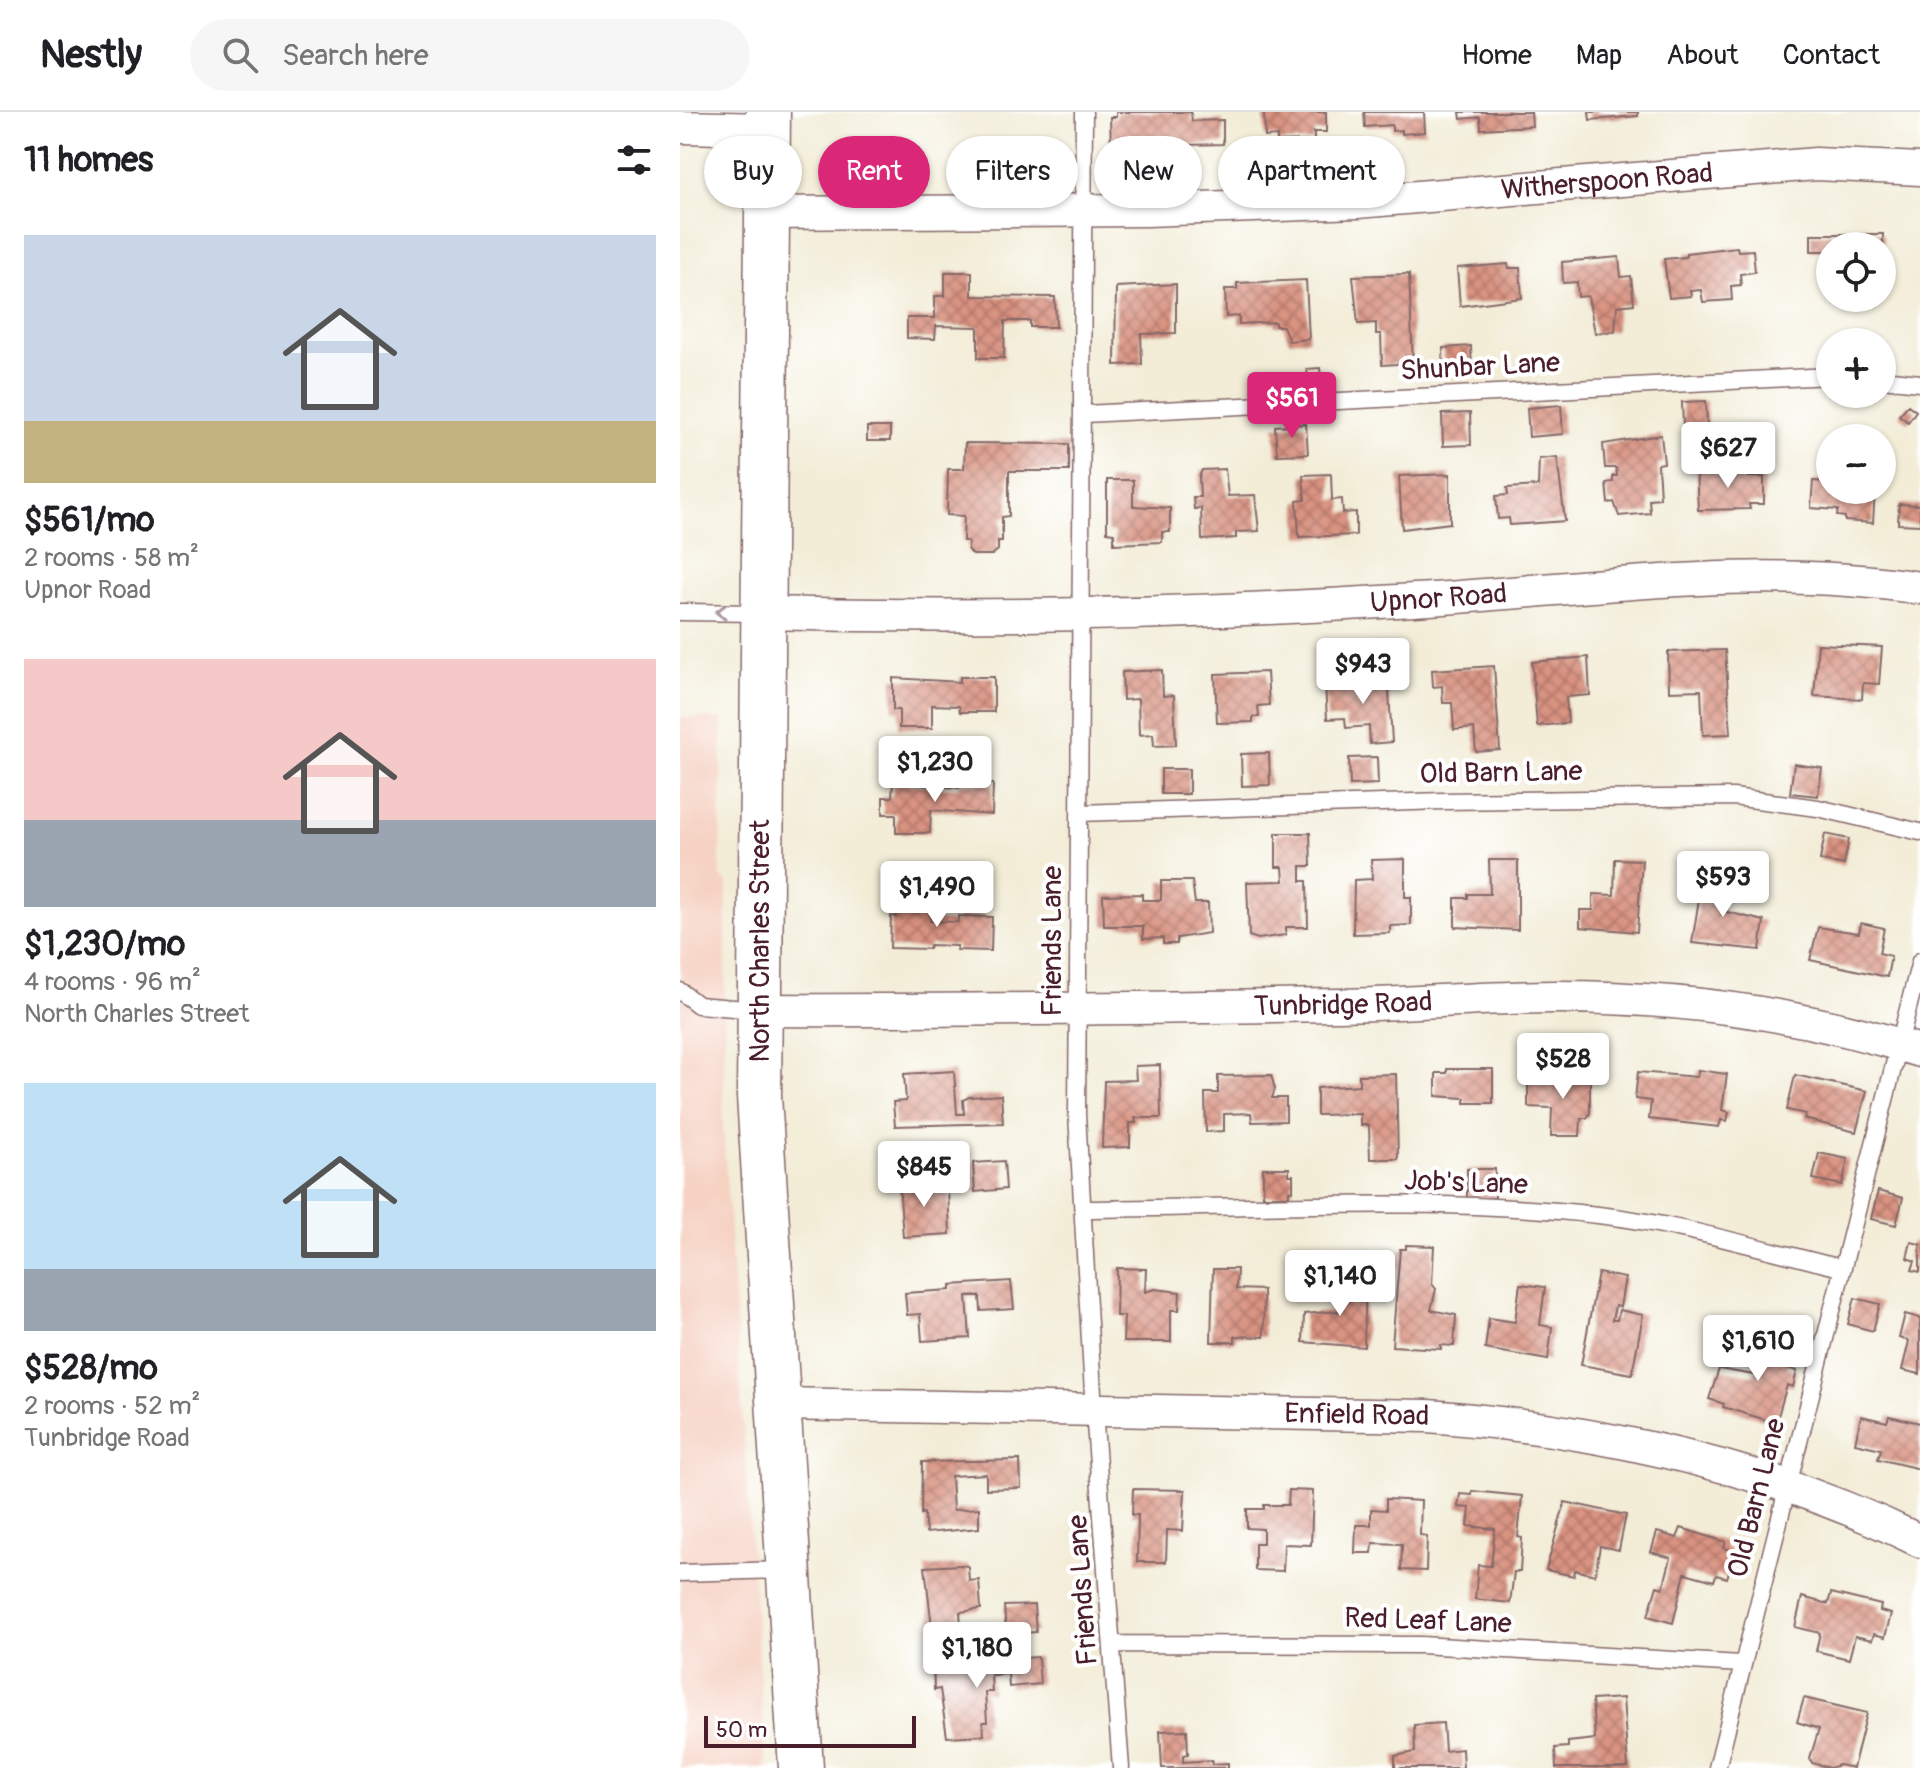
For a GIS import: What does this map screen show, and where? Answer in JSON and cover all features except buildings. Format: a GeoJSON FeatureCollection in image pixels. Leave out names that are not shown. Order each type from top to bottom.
{"type":"FeatureCollection","features":[{"type":"Feature","properties":{"kind":"main road","name":"North Charles Street"},"geometry":{"type":"LineString","coordinates":[[768,121],[759,1010],[761,1159],[801,1768]]}},
{"type":"Feature","properties":{"kind":"street"},"geometry":{"type":"LineString","coordinates":[[680,127],[768,121]]}},
{"type":"Feature","properties":{"kind":"street","name":"Witherspoon Road"},"geometry":{"type":"LineString","coordinates":[[766,213],[1082,210],[1357,202],[1816,164],[1920,169]]}},
{"type":"Feature","properties":{"kind":"street","name":"Upnor Road"},"geometry":{"type":"LineString","coordinates":[[763,613],[1081,614],[1405,601],[1726,577],[1806,578],[1920,588]]}},
{"type":"Feature","properties":{"kind":"street","name":"Tunbridge Road"},"geometry":{"type":"LineString","coordinates":[[759,1010],[1345,1005],[1559,997],[1639,1000],[1754,1014],[1909,1047]]}},
{"type":"Feature","properties":{"kind":"street","name":"Enfield Road"},"geometry":{"type":"LineString","coordinates":[[777,1404],[1486,1421],[1634,1443],[1788,1485],[1920,1541]]}},
{"type":"Feature","properties":{"kind":"lane","name":"Friends Lane"},"geometry":{"type":"LineString","coordinates":[[1084,112],[1077,1114],[1094,1411],[1121,1768]]}},
{"type":"Feature","properties":{"kind":"lane","name":"Shunbar Lane"},"geometry":{"type":"LineString","coordinates":[[1084,414],[1816,377]]}},
{"type":"Feature","properties":{"kind":"lane"},"geometry":{"type":"LineString","coordinates":[[1896,380],[1920,383]]}},
{"type":"Feature","properties":{"kind":"lane"},"geometry":{"type":"LineString","coordinates":[[680,612],[763,613]]}},
{"type":"Feature","properties":{"kind":"lane","name":"Old Barn Lane"},"geometry":{"type":"LineString","coordinates":[[1079,813],[1473,800],[1733,797],[1818,808],[1920,832]]}},
{"type":"Feature","properties":{"kind":"lane","name":"Old Barn Lane"},"geometry":{"type":"LineString","coordinates":[[1717,1768],[1841,1268],[1909,1047],[1920,961]]}},
{"type":"Feature","properties":{"kind":"lane"},"geometry":{"type":"LineString","coordinates":[[680,991],[698,1005],[759,1010]]}},
{"type":"Feature","properties":{"kind":"lane","name":"Job's Lane"},"geometry":{"type":"LineString","coordinates":[[1083,1209],[1427,1207],[1597,1215],[1644,1221],[1841,1268]]}},
{"type":"Feature","properties":{"kind":"lane"},"geometry":{"type":"LineString","coordinates":[[680,1573],[786,1570]]}},
{"type":"Feature","properties":{"kind":"lane","name":"Red Leaf Lane"},"geometry":{"type":"LineString","coordinates":[[1113,1644],[1421,1645],[1741,1664]]}},
{"type":"Feature","properties":{"kind":"shaded area"},"geometry":{"type":"Polygon","coordinates":[[[680,717],[722,719],[720,875],[727,883],[723,1127],[766,1768],[680,1768],[680,717]]]}}]}
